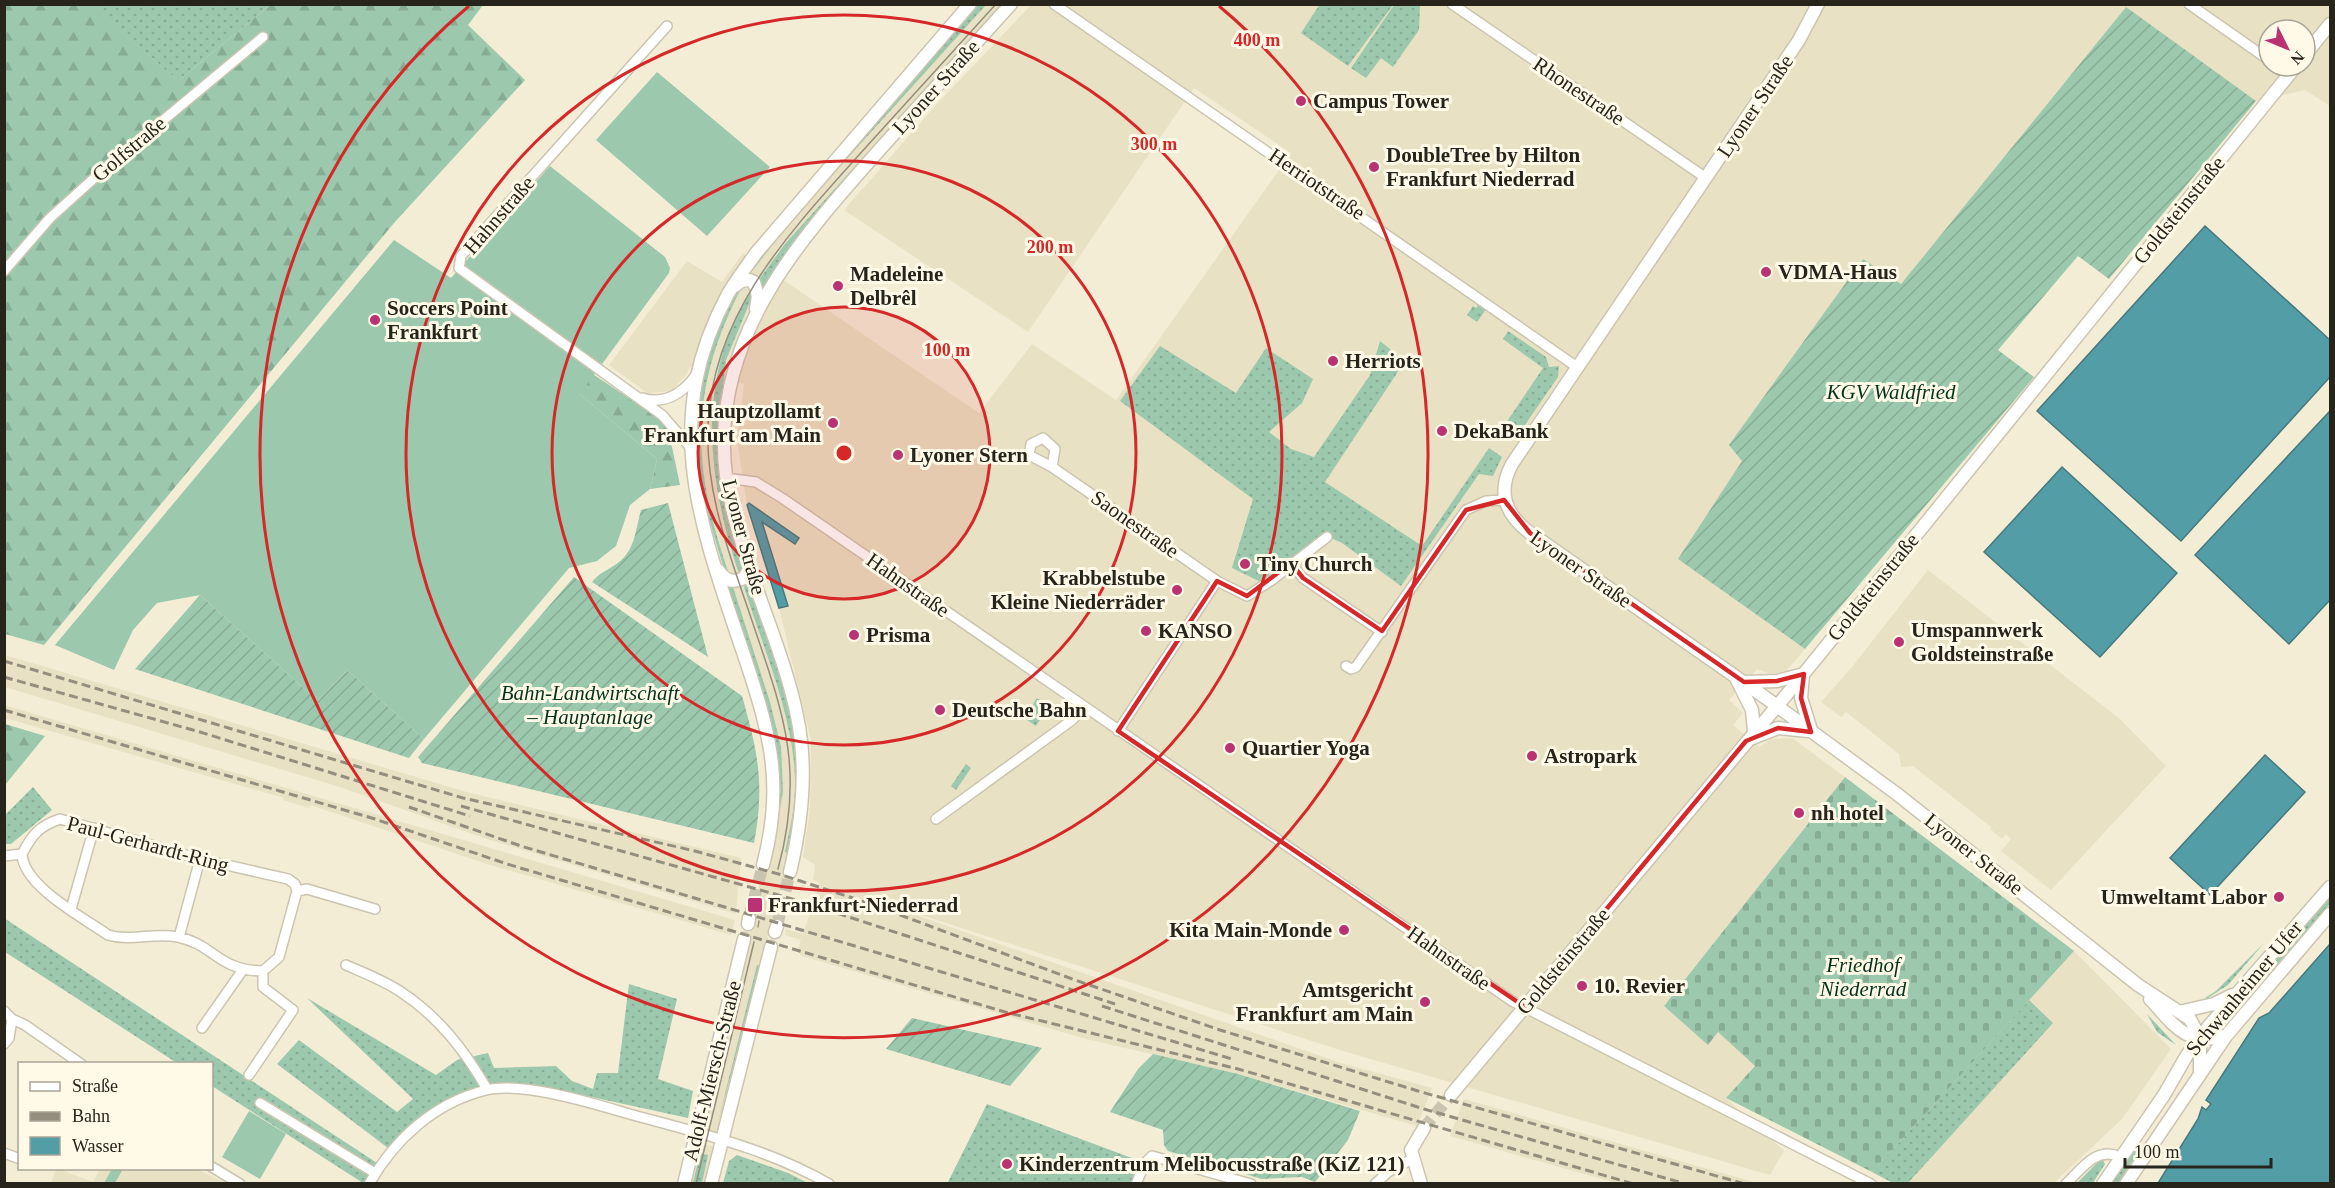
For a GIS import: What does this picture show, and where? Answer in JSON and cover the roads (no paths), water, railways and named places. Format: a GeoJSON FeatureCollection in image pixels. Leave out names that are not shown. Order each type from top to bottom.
{"type":"FeatureCollection","features":[{"type":"Feature","properties":{"kind":"main road","name":"Lyoner Straße"},"geometry":{"type":"LineString","coordinates":[[763,865],[774,802],[773,762],[760,706],[715,567],[699,509],[690,447],[691,403],[697,373],[729,293],[756,253],[970,4]]}},
{"type":"Feature","properties":{"kind":"main road","name":"Lyoner Straße"},"geometry":{"type":"LineString","coordinates":[[790,872],[801,814],[801,737],[792,698],[731,506],[726,478],[724,443],[726,405],[736,359],[756,313],[778,273],[818,220],[1011,4]]}},
{"type":"Feature","properties":{"kind":"main road","name":"Lyoner Straße"},"geometry":{"type":"LineString","coordinates":[[1818,4],[1799,40],[1509,471],[1503,487],[1504,500],[1513,517],[1530,533],[1740,679],[1960,843],[2138,985],[2179,1012],[2194,1025],[2200,1038]]}},
{"type":"Feature","properties":{"kind":"main road"},"geometry":{"type":"LineString","coordinates":[[2317,41],[2331,24]]}},
{"type":"Feature","properties":{"kind":"main road","name":"Goldsteinstraße"},"geometry":{"type":"LineString","coordinates":[[1452,1095],[1804,674],[2287,78]]}},
{"type":"Feature","properties":{"kind":"main road"},"geometry":{"type":"LineString","coordinates":[[729,293],[741,281],[754,282],[758,296],[756,313]]}},
{"type":"Feature","properties":{"kind":"main road"},"geometry":{"type":"LineString","coordinates":[[715,567],[731,581],[744,578],[750,568]]}},
{"type":"Feature","properties":{"kind":"main road"},"geometry":{"type":"LineString","coordinates":[[1746,741],[1778,728],[1811,732],[1801,698],[1804,674],[1777,681],[1740,679],[1752,710],[1754,731]]}},
{"type":"Feature","properties":{"kind":"main road","name":"Schwanheimer Ufer"},"geometry":{"type":"LineString","coordinates":[[2103,1184],[2200,1038],[2331,887]]}},
{"type":"Feature","properties":{"kind":"main road","name":"Schwanheimer Ufer"},"geometry":{"type":"LineString","coordinates":[[2126,1184],[2199,1072],[2226,1036],[2264,989],[2331,914]]}},
{"type":"Feature","properties":{"kind":"main road","name":"Adolf-Miersch-Straße"},"geometry":{"type":"LineString","coordinates":[[684,1184],[744,939]]}},
{"type":"Feature","properties":{"kind":"main road","name":"Adolf-Miersch-Straße"},"geometry":{"type":"LineString","coordinates":[[711,1184],[771,947]]}},
{"type":"Feature","properties":{"kind":"main road","name":"Lyoner Straße"},"geometry":{"type":"LineString","coordinates":[[2138,985],[2185,1035]]}},
{"type":"Feature","properties":{"kind":"main road"},"geometry":{"type":"LineString","coordinates":[[2179,1012],[2214,1005],[2238,992]]}},
{"type":"Feature","properties":{"kind":"main road"},"geometry":{"type":"LineString","coordinates":[[2187,1055],[2185,1035],[2200,1038],[2226,1036]]}},
{"type":"Feature","properties":{"kind":"main road"},"geometry":{"type":"LineString","coordinates":[[2199,1072],[2200,1038]]}},
{"type":"Feature","properties":{"kind":"main road"},"geometry":{"type":"LineString","coordinates":[[1421,1184],[1412,1159],[1412,1146],[1424,1128]]}},
{"type":"Feature","properties":{"kind":"street","name":"Herriotstraße"},"geometry":{"type":"LineString","coordinates":[[1054,4],[1577,367]]}},
{"type":"Feature","properties":{"kind":"street","name":"Rhonestraße"},"geometry":{"type":"LineString","coordinates":[[1452,4],[1706,178]]}},
{"type":"Feature","properties":{"kind":"street"},"geometry":{"type":"LineString","coordinates":[[2189,4],[2257,52]]}},
{"type":"Feature","properties":{"kind":"street","name":"Hahnstraße"},"geometry":{"type":"LineString","coordinates":[[667,26],[461,256],[459,268],[468,277],[672,423],[690,447]]}},
{"type":"Feature","properties":{"kind":"street","name":"Golfstraße"},"geometry":{"type":"LineString","coordinates":[[4,271],[50,218],[101,172],[263,37]]}},
{"type":"Feature","properties":{"kind":"street"},"geometry":{"type":"LineString","coordinates":[[638,397],[653,401],[670,398],[684,389],[697,373]]}},
{"type":"Feature","properties":{"kind":"street","name":"Saonestraße"},"geometry":{"type":"LineString","coordinates":[[1052,467],[1217,581],[1247,596],[1328,537]]}},
{"type":"Feature","properties":{"kind":"street","name":"Hahnstraße"},"geometry":{"type":"LineString","coordinates":[[726,478],[759,483],[1525,1007],[1870,1184]]}},
{"type":"Feature","properties":{"kind":"street"},"geometry":{"type":"LineString","coordinates":[[1346,666],[1351,669],[1356,667],[1466,510],[1486,501],[1504,500]]}},
{"type":"Feature","properties":{"kind":"street"},"geometry":{"type":"LineString","coordinates":[[1291,563],[1303,578],[1382,632]]}},
{"type":"Feature","properties":{"kind":"street"},"geometry":{"type":"LineString","coordinates":[[1118,730],[1217,581]]}},
{"type":"Feature","properties":{"kind":"street"},"geometry":{"type":"LineString","coordinates":[[936,819],[1072,720],[1084,707]]}},
{"type":"Feature","properties":{"kind":"street","name":"Paul-Gerhardt-Ring"},"geometry":{"type":"LineString","coordinates":[[22,854],[32,834],[44,825],[60,819],[200,859],[288,879],[295,884],[297,891],[307,889],[375,909]]}},
{"type":"Feature","properties":{"kind":"street"},"geometry":{"type":"LineString","coordinates":[[71,909],[94,828]]}},
{"type":"Feature","properties":{"kind":"street"},"geometry":{"type":"LineString","coordinates":[[4,856],[22,854],[28,872],[39,886],[108,935],[121,939],[179,937],[191,941],[242,971],[263,971],[279,957],[297,891]]}},
{"type":"Feature","properties":{"kind":"street"},"geometry":{"type":"LineString","coordinates":[[179,937],[200,859]]}},
{"type":"Feature","properties":{"kind":"street"},"geometry":{"type":"LineString","coordinates":[[346,964],[400,991],[432,1015],[465,1052],[487,1089]]}},
{"type":"Feature","properties":{"kind":"street"},"geometry":{"type":"LineString","coordinates":[[202,1028],[242,971]]}},
{"type":"Feature","properties":{"kind":"street"},"geometry":{"type":"LineString","coordinates":[[249,1075],[293,1010],[263,987],[263,971]]}},
{"type":"Feature","properties":{"kind":"street"},"geometry":{"type":"LineString","coordinates":[[4,1011],[12,1019],[25,1024],[78,1062]]}},
{"type":"Feature","properties":{"kind":"street"},"geometry":{"type":"LineString","coordinates":[[4,1044],[9,1038],[12,1019]]}},
{"type":"Feature","properties":{"kind":"street"},"geometry":{"type":"LineString","coordinates":[[369,1184],[390,1150],[416,1124],[447,1105],[487,1089],[565,1096],[697,1133],[781,1160],[829,1184]]}},
{"type":"Feature","properties":{"kind":"street"},"geometry":{"type":"LineString","coordinates":[[260,1103],[375,1173]]}},
{"type":"Feature","properties":{"kind":"street"},"geometry":{"type":"LineString","coordinates":[[2066,1184],[2101,1153],[2109,1152],[2120,1157]]}},
{"type":"Feature","properties":{"kind":"street"},"geometry":{"type":"LineString","coordinates":[[1136,1184],[1145,1163],[1152,1156],[1251,1184]]}},
{"type":"Feature","properties":{"kind":"street"},"geometry":{"type":"LineString","coordinates":[[1376,1184],[1388,1172],[1412,1159]]}},
{"type":"Feature","properties":{"kind":"street"},"geometry":{"type":"LineString","coordinates":[[213,1168],[240,1184]]}},
{"type":"Feature","properties":{"kind":"water"},"geometry":{"type":"Polygon","coordinates":[[[2205,226],[2330,340],[2330,377],[2181,541],[2037,411],[2205,226]]]}},
{"type":"Feature","properties":{"kind":"water"},"geometry":{"type":"Polygon","coordinates":[[[2330,411],[2330,600],[2289,644],[2195,555],[2330,411]]]}},
{"type":"Feature","properties":{"kind":"water"},"geometry":{"type":"Polygon","coordinates":[[[2062,467],[2177,573],[2100,657],[1984,552],[2062,467]]]}},
{"type":"Feature","properties":{"kind":"water"},"geometry":{"type":"Polygon","coordinates":[[[749,503],[799,538],[795,544],[762,522],[788,606],[779,608],[747,505],[749,503]]]}},
{"type":"Feature","properties":{"kind":"water"},"geometry":{"type":"Polygon","coordinates":[[[2265,755],[2305,792],[2210,895],[2170,858],[2265,755]]]}},
{"type":"Feature","properties":{"kind":"water"},"geometry":{"type":"Polygon","coordinates":[[[2330,944],[2330,1183],[2158,1183],[2198,1119],[2202,1107],[2206,1110],[2211,1104],[2206,1100],[2259,1018],[2269,1013],[2330,944]]]}},
{"type":"Feature","properties":{"kind":"tunnel"},"geometry":{"type":"LineString","coordinates":[[749,918],[763,865]]}},
{"type":"Feature","properties":{"kind":"tunnel"},"geometry":{"type":"LineString","coordinates":[[777,926],[790,872]]}},
{"type":"Feature","properties":{"kind":"tunnel"},"geometry":{"type":"LineString","coordinates":[[1424,1128],[1451,1095]]}},
{"type":"Feature","properties":{"kind":"tram line"},"geometry":{"type":"LineString","coordinates":[[778,869],[790,797],[790,765],[786,735],[770,674],[725,540],[714,495],[708,448],[713,383],[725,344],[741,307],[786,240],[839,177],[996,4]]}},
{"type":"Feature","properties":{"kind":"tram line"},"geometry":{"type":"LineString","coordinates":[[758,927],[759,921]]}},
{"type":"Feature","properties":{"kind":"tram line"},"geometry":{"type":"LineString","coordinates":[[696,1184],[754,942]]}},
{"type":"Feature","properties":{"kind":"railway"},"geometry":{"type":"LineString","coordinates":[[4,661],[463,798],[695,851],[782,875],[865,902],[1075,980],[1220,1030],[1418,1091],[1745,1184]]}},
{"type":"Feature","properties":{"kind":"railway"},"geometry":{"type":"LineString","coordinates":[[4,677],[200,732],[470,816]]}},
{"type":"Feature","properties":{"kind":"railway"},"geometry":{"type":"LineString","coordinates":[[4,710],[375,819],[507,864],[1005,1012],[1238,1069],[1634,1184]]}},
{"type":"Feature","properties":{"kind":"railway"},"geometry":{"type":"LineString","coordinates":[[461,806],[803,902],[1115,1004]]}},
{"type":"Feature","properties":{"kind":"railway"},"geometry":{"type":"LineString","coordinates":[[409,807],[521,846],[1232,1059]]}},
{"type":"Feature","properties":{"kind":"railway"},"geometry":{"type":"LineString","coordinates":[[1102,1006],[1424,1109],[1686,1184]]}},
{"type":"Feature","properties":{"kind":"place","name":"Campus Tower"},"geometry":{"type":"Point","coordinates":[1301,101]}},
{"type":"Feature","properties":{"kind":"place","name":"DoubleTree by Hilton Frankfurt Niederrad"},"geometry":{"type":"Point","coordinates":[1374,167]}},
{"type":"Feature","properties":{"kind":"place","name":"VDMA-Haus"},"geometry":{"type":"Point","coordinates":[1766,272]}},
{"type":"Feature","properties":{"kind":"place","name":"Madeleine Delbrêl"},"geometry":{"type":"Point","coordinates":[838,286]}},
{"type":"Feature","properties":{"kind":"place","name":"Soccers Point Frankfurt"},"geometry":{"type":"Point","coordinates":[375,320]}},
{"type":"Feature","properties":{"kind":"place","name":"Herriots"},"geometry":{"type":"Point","coordinates":[1333,361]}},
{"type":"Feature","properties":{"kind":"place","name":"Hauptzollamt Frankfurt am Main"},"geometry":{"type":"Point","coordinates":[833,423]}},
{"type":"Feature","properties":{"kind":"place","name":"DekaBank"},"geometry":{"type":"Point","coordinates":[1442,431]}},
{"type":"Feature","properties":{"kind":"place","name":"Lyoner Stern"},"geometry":{"type":"Point","coordinates":[898,455]}},
{"type":"Feature","properties":{"kind":"place","name":"Tiny Church"},"geometry":{"type":"Point","coordinates":[1245,564]}},
{"type":"Feature","properties":{"kind":"place","name":"Krabbelstube Kleine Niederräder"},"geometry":{"type":"Point","coordinates":[1177,590]}},
{"type":"Feature","properties":{"kind":"place","name":"KANSO"},"geometry":{"type":"Point","coordinates":[1146,631]}},
{"type":"Feature","properties":{"kind":"place","name":"Prisma"},"geometry":{"type":"Point","coordinates":[854,635]}},
{"type":"Feature","properties":{"kind":"place","name":"Umspannwerk Goldsteinstraße"},"geometry":{"type":"Point","coordinates":[1899,642]}},
{"type":"Feature","properties":{"kind":"place","name":"Deutsche Bahn"},"geometry":{"type":"Point","coordinates":[940,710]}},
{"type":"Feature","properties":{"kind":"place","name":"Quartier Yoga"},"geometry":{"type":"Point","coordinates":[1230,748]}},
{"type":"Feature","properties":{"kind":"place","name":"Astropark"},"geometry":{"type":"Point","coordinates":[1532,756]}},
{"type":"Feature","properties":{"kind":"place","name":"nh hotel"},"geometry":{"type":"Point","coordinates":[1799,813]}},
{"type":"Feature","properties":{"kind":"place","name":"Umweltamt Labor"},"geometry":{"type":"Point","coordinates":[2279,897]}},
{"type":"Feature","properties":{"kind":"place","name":"Frankfurt-Niederrad"},"geometry":{"type":"Point","coordinates":[755,905]}},
{"type":"Feature","properties":{"kind":"place","name":"Kita Main-Monde"},"geometry":{"type":"Point","coordinates":[1344,930]}},
{"type":"Feature","properties":{"kind":"place","name":"10. Revier"},"geometry":{"type":"Point","coordinates":[1582,986]}},
{"type":"Feature","properties":{"kind":"place","name":"Amtsgericht Frankfurt am Main"},"geometry":{"type":"Point","coordinates":[1425,1002]}},
{"type":"Feature","properties":{"kind":"place","name":"Kinderzentrum Melibocusstraße (KiZ 121)"},"geometry":{"type":"Point","coordinates":[1007,1164]}},
{"type":"Feature","properties":{"kind":"park label","name":"KGV Waldfried"},"geometry":{"type":"Point","coordinates":[1891,392]}},
{"type":"Feature","properties":{"kind":"park label","name":"Bahn-Landwirtschaft – Hauptanlage"},"geometry":{"type":"Point","coordinates":[590,705]}},
{"type":"Feature","properties":{"kind":"park label","name":"Friedhof Niederrad"},"geometry":{"type":"Point","coordinates":[1863,977]}}]}
